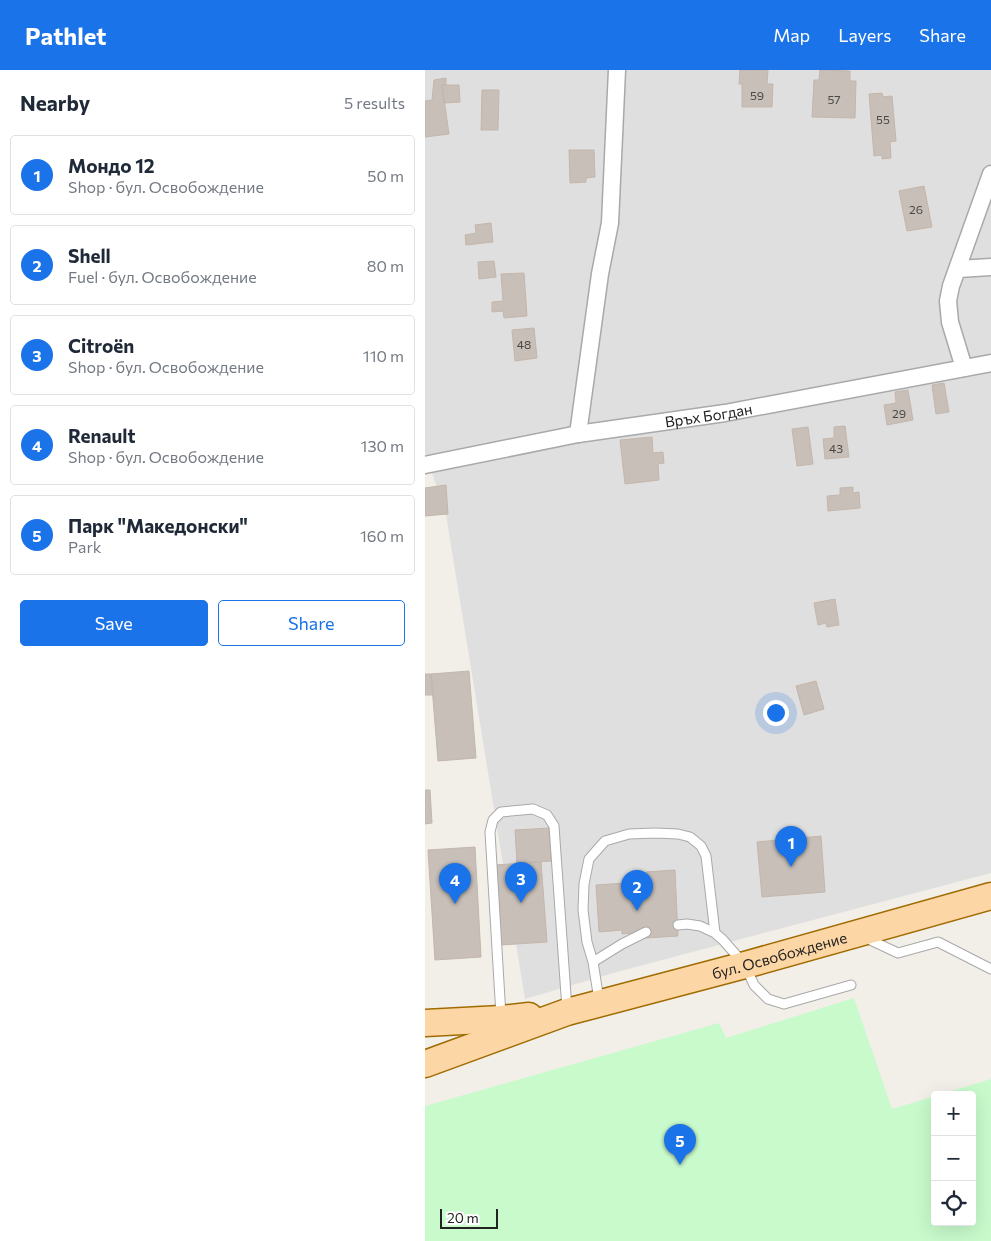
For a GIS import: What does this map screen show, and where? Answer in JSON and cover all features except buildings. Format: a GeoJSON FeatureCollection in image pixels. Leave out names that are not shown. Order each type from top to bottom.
{"type":"FeatureCollection","features":[{"type":"Feature","properties":{"kind":"main road","name":"бул. Освобождение"},"geometry":{"type":"LineString","coordinates":[[425,1064],[567,1012],[745,965],[991,896]]}},
{"type":"Feature","properties":{"kind":"main road","name":"бул. Освобождение"},"geometry":{"type":"LineString","coordinates":[[425,1023],[501,1019],[567,1012]]}},
{"type":"Feature","properties":{"kind":"street"},"geometry":{"type":"LineString","coordinates":[[578,434],[610,222],[617,70]]}},
{"type":"Feature","properties":{"kind":"street"},"geometry":{"type":"LineString","coordinates":[[965,368],[950,322],[948,301],[951,286],[991,174]]}},
{"type":"Feature","properties":{"kind":"street"},"geometry":{"type":"LineString","coordinates":[[958,269],[991,266]]}},
{"type":"Feature","properties":{"kind":"street","name":"Връх Богдан"},"geometry":{"type":"LineString","coordinates":[[425,466],[578,434],[725,413],[991,363]]}},
{"type":"Feature","properties":{"kind":"lane"},"geometry":{"type":"LineString","coordinates":[[501,1019],[490,832],[493,820],[501,812],[533,809],[547,815],[554,826],[567,1012]]}},
{"type":"Feature","properties":{"kind":"lane"},"geometry":{"type":"LineString","coordinates":[[599,1003],[583,910],[584,884],[589,859],[605,841],[629,834],[679,834],[690,837],[701,846],[706,856],[715,933]]}},
{"type":"Feature","properties":{"kind":"lane"},"geometry":{"type":"LineString","coordinates":[[677,925],[700,926],[715,933],[731,947],[745,965],[754,985],[768,999],[783,1004],[851,985]]}},
{"type":"Feature","properties":{"kind":"lane"},"geometry":{"type":"LineString","coordinates":[[593,962],[646,932]]}},
{"type":"Feature","properties":{"kind":"lane"},"geometry":{"type":"LineString","coordinates":[[857,934],[898,953],[939,942],[991,969]]}},
{"type":"Feature","properties":{"kind":"shaded area"},"geometry":{"type":"Polygon","coordinates":[[[425,70],[991,70],[991,873],[617,972],[525,999],[446,515],[425,452],[425,70]]]}},
{"type":"Feature","properties":{"kind":"green space"},"geometry":{"type":"Polygon","coordinates":[[[854,998],[892,1109],[931,1097],[931,1226],[976,1226],[976,1091],[952,1091],[991,1079],[991,1241],[425,1241],[425,1106],[719,1023],[726,1038],[854,998]]]}},
{"type":"Feature","properties":{"kind":"place","name":"Мондо 12"},"geometry":{"type":"Point","coordinates":[791,867]}},
{"type":"Feature","properties":{"kind":"place","name":"Citroën"},"geometry":{"type":"Point","coordinates":[521,903]}},
{"type":"Feature","properties":{"kind":"place","name":"Renault"},"geometry":{"type":"Point","coordinates":[455,904]}},
{"type":"Feature","properties":{"kind":"place","name":"Shell"},"geometry":{"type":"Point","coordinates":[637,911]}},
{"type":"Feature","properties":{"kind":"place","name":"Парк \"Македонски\""},"geometry":{"type":"Point","coordinates":[680,1165]}}]}
